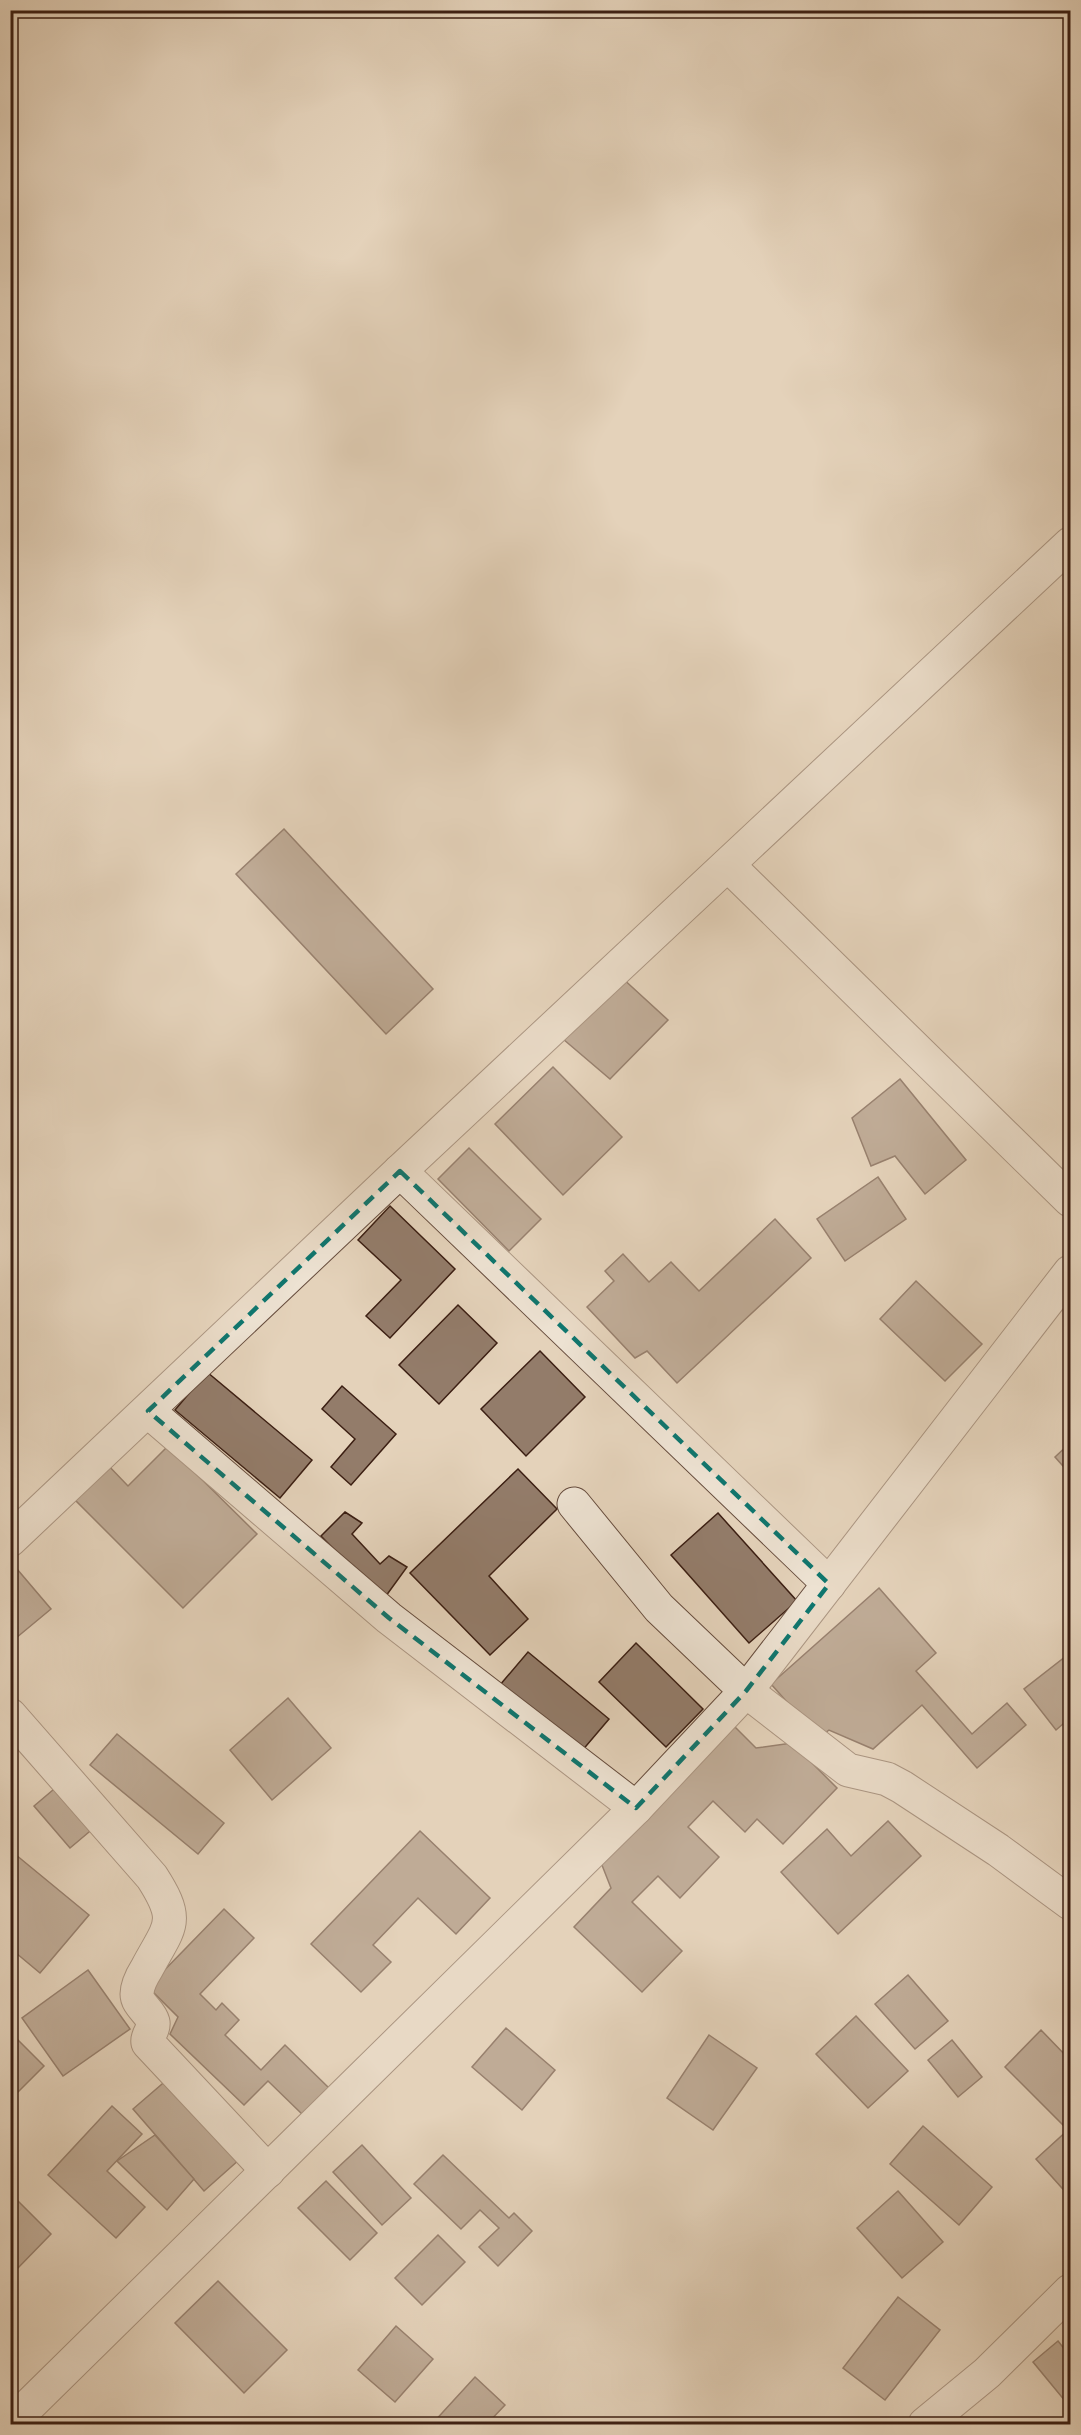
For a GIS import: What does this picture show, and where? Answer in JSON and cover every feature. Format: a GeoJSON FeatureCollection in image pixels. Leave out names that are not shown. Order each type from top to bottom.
{"type":"FeatureCollection","features":[{"type":"Feature","properties":{"kind":"street"},"geometry":{"type":"LineString","coordinates":[[10,1540],[400,1171],[1071,544]]}},
{"type":"Feature","properties":{"kind":"street"},"geometry":{"type":"LineString","coordinates":[[728,866],[1071,1200]]}},
{"type":"Feature","properties":{"kind":"street"},"geometry":{"type":"LineString","coordinates":[[400,1171],[829,1584]]}},
{"type":"Feature","properties":{"kind":"street"},"geometry":{"type":"LineString","coordinates":[[10,2424],[636,1808],[746,1691],[1071,1272]]}},
{"type":"Feature","properties":{"kind":"street"},"geometry":{"type":"LineString","coordinates":[[148,1411],[389,1618],[636,1808]]}},
{"type":"Feature","properties":{"kind":"street"},"geometry":{"type":"LineString","coordinates":[[574,1504],[659,1608],[746,1691],[848,1770],[887,1779],[902,1787],[998,1850],[1071,1903]]}},
{"type":"Feature","properties":{"kind":"street"},"geometry":{"type":"LineString","coordinates":[[10,1715],[152,1877],[169,1903],[170,1925],[141,1979],[137,1994],[140,2003],[153,2021],[147,2043],[268,2171]]}},
{"type":"Feature","properties":{"kind":"street"},"geometry":{"type":"LineString","coordinates":[[925,2424],[987,2373],[1071,2291]]}},
{"type":"Feature","properties":{"kind":"highlighted area"},"geometry":{"type":"Polygon","coordinates":[[[400,1171],[829,1584],[746,1691],[636,1808],[389,1618],[148,1411],[400,1171]]]}},
{"type":"Feature","properties":{"kind":"building"},"geometry":{"type":"Polygon","coordinates":[[[284,829],[433,989],[386,1034],[236,874],[284,829]]]}},
{"type":"Feature","properties":{"kind":"building"},"geometry":{"type":"Polygon","coordinates":[[[620,976],[668,1020],[610,1079],[563,1039],[620,976]]]}},
{"type":"Feature","properties":{"kind":"building"},"geometry":{"type":"Polygon","coordinates":[[[553,1067],[622,1137],[563,1195],[495,1124],[553,1067]]]}},
{"type":"Feature","properties":{"kind":"building"},"geometry":{"type":"Polygon","coordinates":[[[900,1079],[966,1160],[925,1194],[895,1156],[871,1166],[852,1118],[900,1079]]]}},
{"type":"Feature","properties":{"kind":"building"},"geometry":{"type":"Polygon","coordinates":[[[469,1148],[541,1219],[509,1251],[438,1179],[469,1148]]]}},
{"type":"Feature","properties":{"kind":"building"},"geometry":{"type":"Polygon","coordinates":[[[878,1177],[906,1219],[845,1261],[817,1219],[878,1177]]]}},
{"type":"Feature","properties":{"kind":"building"},"geometry":{"type":"Polygon","coordinates":[[[390,1206],[455,1269],[390,1338],[366,1316],[401,1280],[358,1240],[390,1206]]]}},
{"type":"Feature","properties":{"kind":"building"},"geometry":{"type":"Polygon","coordinates":[[[775,1219],[811,1258],[677,1383],[647,1351],[635,1358],[587,1307],[614,1281],[605,1271],[623,1254],[649,1282],[671,1262],[699,1291],[775,1219]]]}},
{"type":"Feature","properties":{"kind":"building"},"geometry":{"type":"Polygon","coordinates":[[[916,1281],[982,1344],[945,1381],[880,1319],[916,1281]]]}},
{"type":"Feature","properties":{"kind":"building"},"geometry":{"type":"Polygon","coordinates":[[[458,1305],[497,1343],[439,1404],[399,1365],[458,1305]]]}},
{"type":"Feature","properties":{"kind":"building"},"geometry":{"type":"Polygon","coordinates":[[[540,1351],[585,1397],[526,1456],[481,1409],[540,1351]]]}},
{"type":"Feature","properties":{"kind":"building"},"geometry":{"type":"Polygon","coordinates":[[[207,1372],[312,1460],[280,1498],[175,1410],[207,1372]]]}},
{"type":"Feature","properties":{"kind":"building"},"geometry":{"type":"Polygon","coordinates":[[[342,1386],[396,1434],[351,1485],[331,1467],[355,1439],[322,1409],[342,1386]]]}},
{"type":"Feature","properties":{"kind":"building"},"geometry":{"type":"Polygon","coordinates":[[[1070,1443],[1070,1474],[1055,1457],[1070,1443]]]}},
{"type":"Feature","properties":{"kind":"building"},"geometry":{"type":"Polygon","coordinates":[[[168,1446],[257,1534],[183,1608],[72,1497],[106,1463],[128,1486],[168,1446]]]}},
{"type":"Feature","properties":{"kind":"building"},"geometry":{"type":"Polygon","coordinates":[[[518,1469],[557,1509],[489,1576],[528,1619],[490,1655],[410,1573],[518,1469]]]}},
{"type":"Feature","properties":{"kind":"building"},"geometry":{"type":"Polygon","coordinates":[[[345,1512],[362,1523],[352,1534],[380,1564],[389,1556],[407,1567],[383,1600],[321,1536],[345,1512]]]}},
{"type":"Feature","properties":{"kind":"building"},"geometry":{"type":"Polygon","coordinates":[[[718,1513],[797,1601],[749,1643],[671,1555],[718,1513]]]}},
{"type":"Feature","properties":{"kind":"building"},"geometry":{"type":"Polygon","coordinates":[[[17,1569],[51,1609],[10,1643],[10,1574],[17,1569]]]}},
{"type":"Feature","properties":{"kind":"building"},"geometry":{"type":"Polygon","coordinates":[[[879,1588],[936,1653],[916,1671],[972,1734],[1007,1703],[1026,1725],[977,1768],[922,1705],[873,1749],[829,1730],[819,1738],[771,1684],[879,1588]]]}},
{"type":"Feature","properties":{"kind":"building"},"geometry":{"type":"Polygon","coordinates":[[[636,1643],[703,1709],[666,1747],[599,1682],[636,1643]]]}},
{"type":"Feature","properties":{"kind":"building"},"geometry":{"type":"Polygon","coordinates":[[[528,1652],[609,1719],[581,1752],[500,1685],[528,1652]]]}},
{"type":"Feature","properties":{"kind":"building"},"geometry":{"type":"Polygon","coordinates":[[[1070,1653],[1070,1718],[1056,1730],[1024,1689],[1070,1653]]]}},
{"type":"Feature","properties":{"kind":"building"},"geometry":{"type":"Polygon","coordinates":[[[288,1698],[331,1748],[272,1800],[230,1750],[288,1698]]]}},
{"type":"Feature","properties":{"kind":"building"},"geometry":{"type":"Polygon","coordinates":[[[731,1723],[756,1748],[792,1743],[837,1788],[783,1844],[757,1819],[745,1832],[713,1801],[688,1827],[719,1857],[680,1898],[658,1876],[632,1902],[682,1951],[642,1992],[574,1927],[611,1888],[598,1855],[731,1723]]]}},
{"type":"Feature","properties":{"kind":"building"},"geometry":{"type":"Polygon","coordinates":[[[117,1734],[224,1823],[198,1854],[90,1765],[117,1734]]]}},
{"type":"Feature","properties":{"kind":"building"},"geometry":{"type":"Polygon","coordinates":[[[60,1784],[95,1827],[70,1848],[34,1806],[60,1784]]]}},
{"type":"Feature","properties":{"kind":"building"},"geometry":{"type":"Polygon","coordinates":[[[888,1821],[921,1856],[838,1934],[781,1872],[827,1829],[851,1856],[888,1821]]]}},
{"type":"Feature","properties":{"kind":"building"},"geometry":{"type":"Polygon","coordinates":[[[420,1831],[490,1898],[456,1934],[418,1898],[373,1945],[391,1962],[361,1992],[311,1944],[420,1831]]]}},
{"type":"Feature","properties":{"kind":"building"},"geometry":{"type":"Polygon","coordinates":[[[10,1850],[89,1915],[40,1973],[10,1948],[10,1850]]]}},
{"type":"Feature","properties":{"kind":"building"},"geometry":{"type":"Polygon","coordinates":[[[224,1909],[254,1938],[200,1994],[216,2010],[222,2003],[239,2020],[225,2035],[261,2070],[285,2045],[330,2089],[304,2116],[268,2081],[244,2105],[170,2034],[178,2017],[148,1987],[224,1909]]]}},
{"type":"Feature","properties":{"kind":"building"},"geometry":{"type":"Polygon","coordinates":[[[88,1970],[130,2029],[63,2076],[22,2018],[88,1970]]]}},
{"type":"Feature","properties":{"kind":"building"},"geometry":{"type":"Polygon","coordinates":[[[908,1975],[948,2021],[915,2049],[875,2004],[908,1975]]]}},
{"type":"Feature","properties":{"kind":"building"},"geometry":{"type":"Polygon","coordinates":[[[856,2016],[908,2071],[868,2108],[816,2054],[856,2016]]]}},
{"type":"Feature","properties":{"kind":"building"},"geometry":{"type":"Polygon","coordinates":[[[506,2028],[555,2070],[522,2110],[472,2067],[506,2028]]]}},
{"type":"Feature","properties":{"kind":"building"},"geometry":{"type":"Polygon","coordinates":[[[1041,2030],[1070,2060],[1070,2127],[1068,2130],[1005,2067],[1041,2030]]]}},
{"type":"Feature","properties":{"kind":"building"},"geometry":{"type":"Polygon","coordinates":[[[10,2032],[44,2066],[10,2100],[10,2032]]]}},
{"type":"Feature","properties":{"kind":"building"},"geometry":{"type":"Polygon","coordinates":[[[709,2035],[757,2068],[713,2130],[667,2098],[709,2035]]]}},
{"type":"Feature","properties":{"kind":"building"},"geometry":{"type":"Polygon","coordinates":[[[952,2040],[982,2077],[958,2097],[928,2060],[952,2040]]]}},
{"type":"Feature","properties":{"kind":"building"},"geometry":{"type":"Polygon","coordinates":[[[169,2078],[240,2159],[204,2191],[133,2109],[169,2078]]]}},
{"type":"Feature","properties":{"kind":"building"},"geometry":{"type":"Polygon","coordinates":[[[112,2106],[142,2134],[107,2171],[145,2207],[116,2238],[48,2175],[112,2106]]]}},
{"type":"Feature","properties":{"kind":"building"},"geometry":{"type":"Polygon","coordinates":[[[923,2126],[992,2187],[959,2225],[890,2164],[923,2126]]]}},
{"type":"Feature","properties":{"kind":"building"},"geometry":{"type":"Polygon","coordinates":[[[1068,2130],[1070,2133],[1070,2197],[1036,2159],[1068,2130]]]}},
{"type":"Feature","properties":{"kind":"building"},"geometry":{"type":"Polygon","coordinates":[[[155,2135],[194,2179],[167,2210],[117,2161],[155,2135]]]}},
{"type":"Feature","properties":{"kind":"building"},"geometry":{"type":"Polygon","coordinates":[[[362,2145],[411,2198],[382,2225],[333,2172],[362,2145]]]}},
{"type":"Feature","properties":{"kind":"building"},"geometry":{"type":"Polygon","coordinates":[[[443,2155],[509,2218],[514,2213],[532,2231],[498,2266],[479,2247],[499,2228],[480,2210],[461,2229],[414,2184],[443,2155]]]}},
{"type":"Feature","properties":{"kind":"building"},"geometry":{"type":"Polygon","coordinates":[[[326,2181],[377,2233],[350,2260],[298,2208],[326,2181]]]}},
{"type":"Feature","properties":{"kind":"building"},"geometry":{"type":"Polygon","coordinates":[[[898,2191],[943,2242],[902,2278],[857,2228],[898,2191]]]}},
{"type":"Feature","properties":{"kind":"building"},"geometry":{"type":"Polygon","coordinates":[[[10,2193],[51,2234],[17,2269],[10,2263],[10,2193]]]}},
{"type":"Feature","properties":{"kind":"building"},"geometry":{"type":"Polygon","coordinates":[[[438,2235],[465,2262],[422,2305],[395,2278],[438,2235]]]}},
{"type":"Feature","properties":{"kind":"building"},"geometry":{"type":"Polygon","coordinates":[[[218,2281],[287,2350],[244,2393],[175,2323],[218,2281]]]}},
{"type":"Feature","properties":{"kind":"building"},"geometry":{"type":"Polygon","coordinates":[[[898,2297],[940,2330],[885,2400],[843,2368],[898,2297]]]}},
{"type":"Feature","properties":{"kind":"building"},"geometry":{"type":"Polygon","coordinates":[[[396,2326],[433,2359],[395,2402],[358,2370],[396,2326]]]}},
{"type":"Feature","properties":{"kind":"building"},"geometry":{"type":"Polygon","coordinates":[[[1058,2341],[1070,2356],[1070,2407],[1033,2362],[1058,2341]]]}},
{"type":"Feature","properties":{"kind":"building"},"geometry":{"type":"Polygon","coordinates":[[[475,2377],[505,2405],[487,2424],[432,2424],[475,2377]]]}}]}
